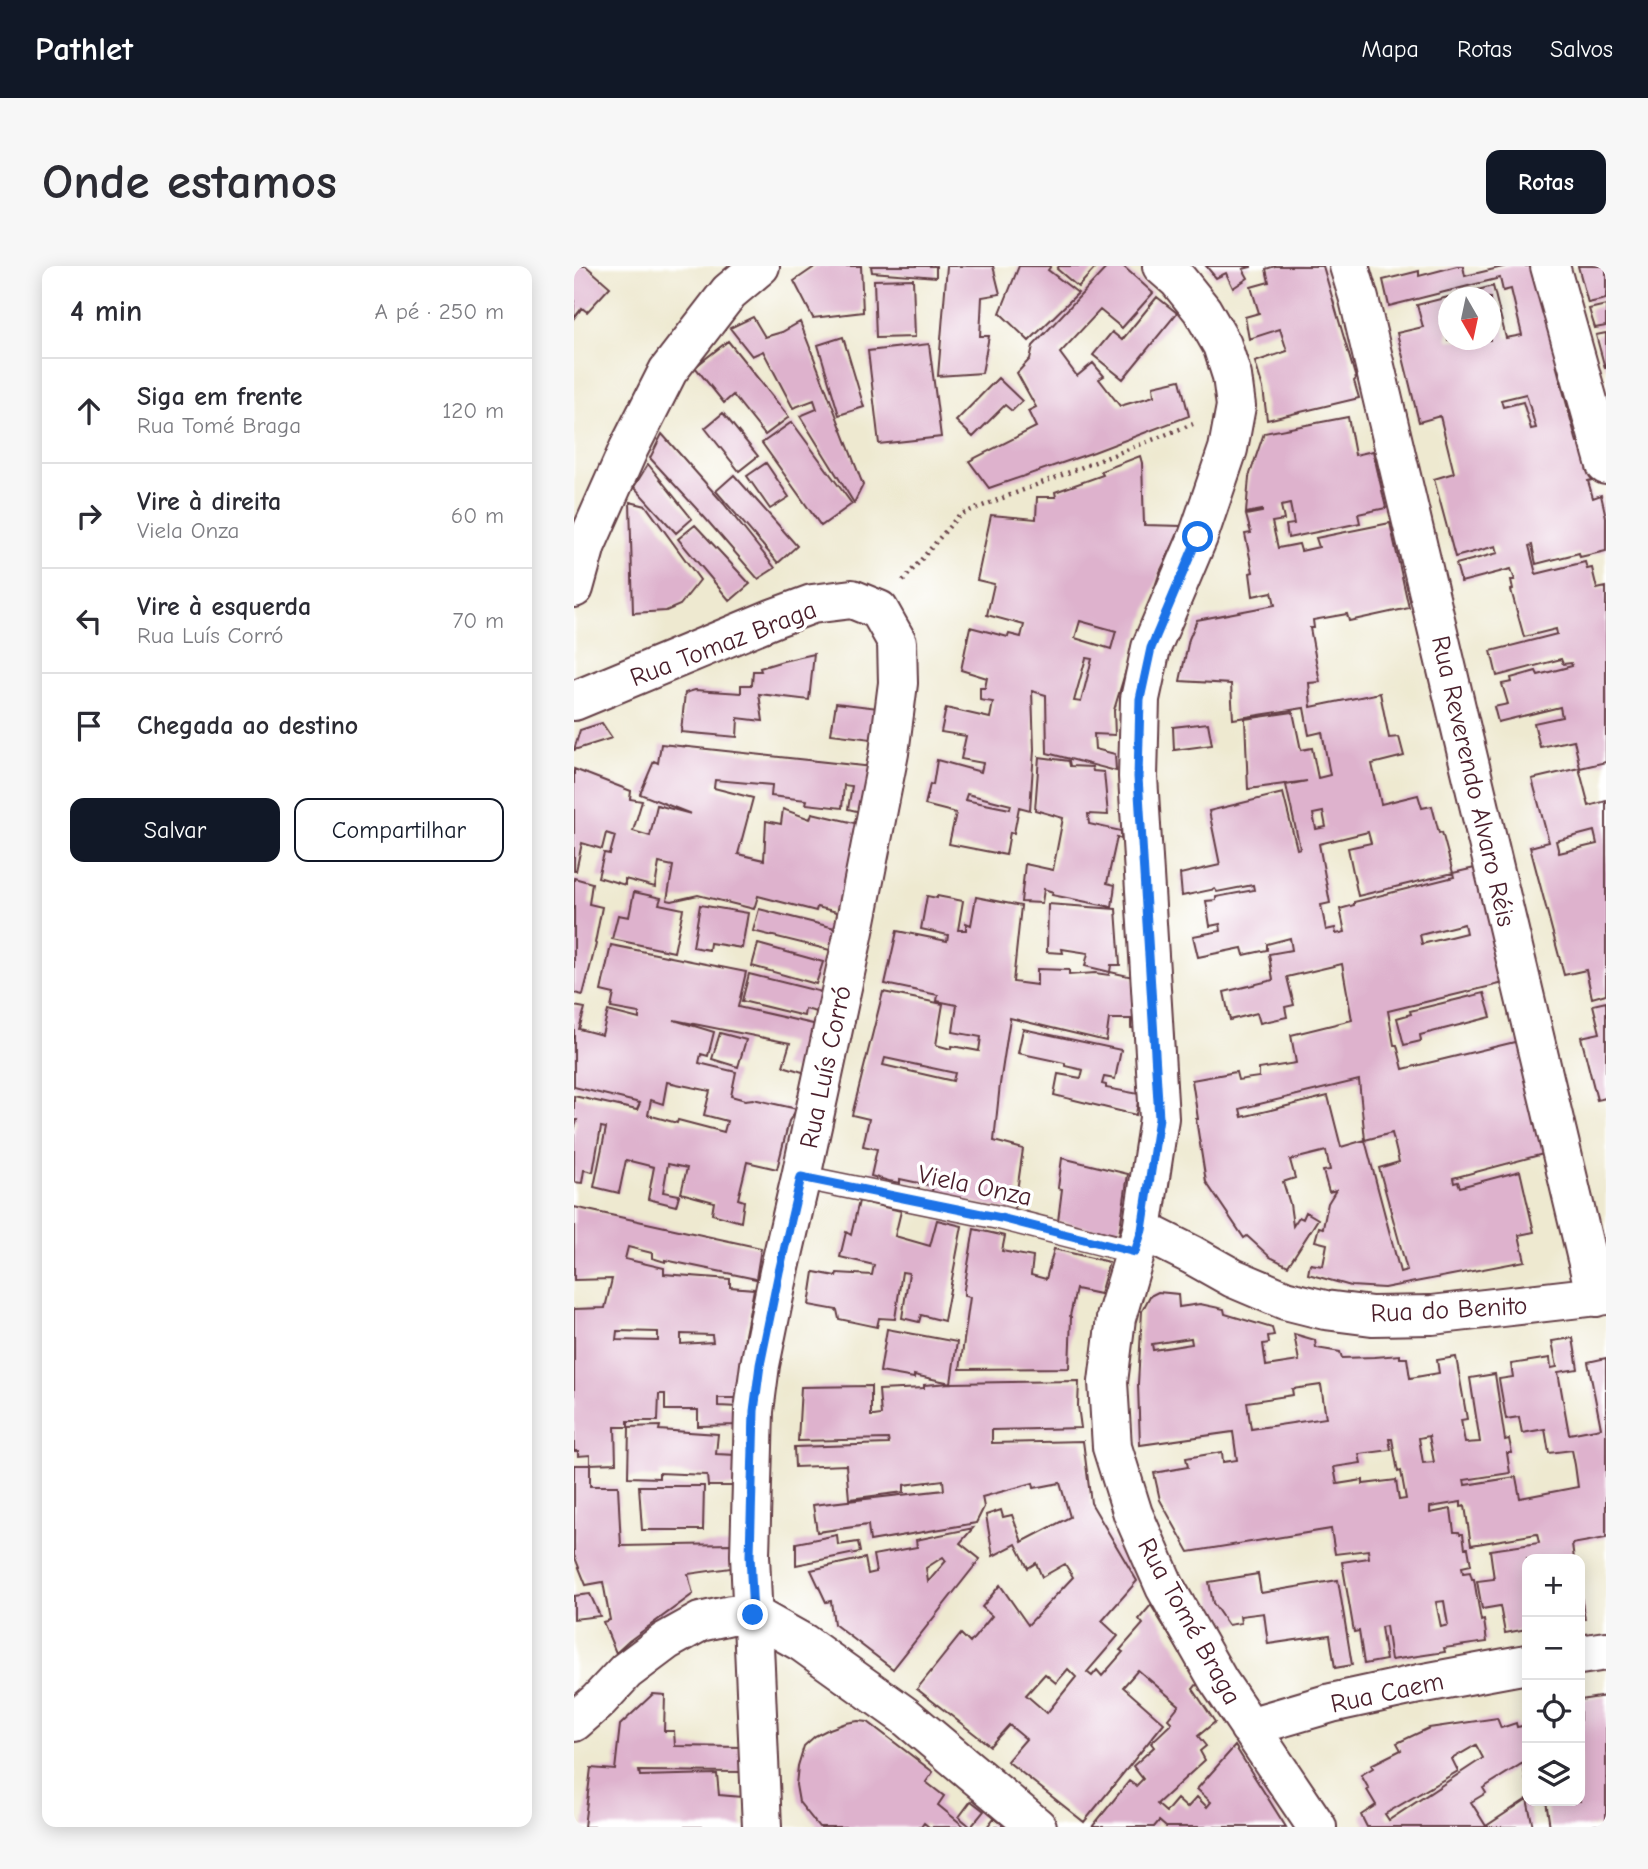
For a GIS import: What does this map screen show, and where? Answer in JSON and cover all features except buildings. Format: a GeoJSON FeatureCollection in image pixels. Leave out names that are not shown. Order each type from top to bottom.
{"type":"FeatureCollection","features":[{"type":"Feature","properties":{"kind":"street"},"geometry":{"type":"LineString","coordinates":[[574,588],[586,545],[629,448],[668,371],[729,292],[761,266]]}},
{"type":"Feature","properties":{"kind":"street","name":"Rua Tomé Braga"},"geometry":{"type":"LineString","coordinates":[[1162,266],[1178,280],[1202,310],[1222,345],[1232,376],[1236,407],[1228,449],[1198,537],[1151,648],[1140,699],[1138,777],[1159,1118],[1139,1241],[1116,1318],[1108,1382],[1112,1447],[1133,1514],[1165,1587],[1218,1679],[1317,1827]]}},
{"type":"Feature","properties":{"kind":"street","name":"Rua Reverendo Alvaro Réis"},"geometry":{"type":"LineString","coordinates":[[1349,266],[1601,1296]]}},
{"type":"Feature","properties":{"kind":"street"},"geometry":{"type":"LineString","coordinates":[[1550,266],[1606,465]]}},
{"type":"Feature","properties":{"kind":"street","name":"Rua Tomaz Braga"},"geometry":{"type":"LineString","coordinates":[[574,701],[812,604],[852,599],[888,626]]}},
{"type":"Feature","properties":{"kind":"street","name":"Rua Luís Corró"},"geometry":{"type":"LineString","coordinates":[[762,1827],[750,1555],[754,1411],[760,1365],[779,1272],[853,936],[889,753],[898,683],[888,626]]}},
{"type":"Feature","properties":{"kind":"street","name":"Rua do Benito"},"geometry":{"type":"LineString","coordinates":[[1139,1241],[1192,1255],[1233,1278],[1285,1300],[1325,1310],[1372,1316],[1432,1315],[1601,1296]]}},
{"type":"Feature","properties":{"kind":"street"},"geometry":{"type":"LineString","coordinates":[[574,1722],[626,1671],[666,1641],[700,1622],[731,1615],[753,1615],[803,1643],[905,1716],[1037,1827]]}},
{"type":"Feature","properties":{"kind":"street"},"geometry":{"type":"LineString","coordinates":[[1585,1654],[1606,1650]]}},
{"type":"Feature","properties":{"kind":"street","name":"Rua Caem"},"geometry":{"type":"LineString","coordinates":[[1249,1727],[1331,1703],[1522,1665]]}},
{"type":"Feature","properties":{"kind":"lane","name":"Viela Onza"},"geometry":{"type":"LineString","coordinates":[[801,1177],[1001,1218],[1139,1241]]}},
{"type":"Feature","properties":{"kind":"path"},"geometry":{"type":"LineString","coordinates":[[888,626],[959,515],[1204,420]]}},
{"type":"Feature","properties":{"kind":"route"},"geometry":{"type":"LineString","coordinates":[[753,1615],[750,1555],[754,1411],[760,1365],[801,1177],[1001,1218],[1135,1252],[1142,1230],[1159,1118],[1138,777],[1140,699],[1151,648],[1198,537]]}}]}
